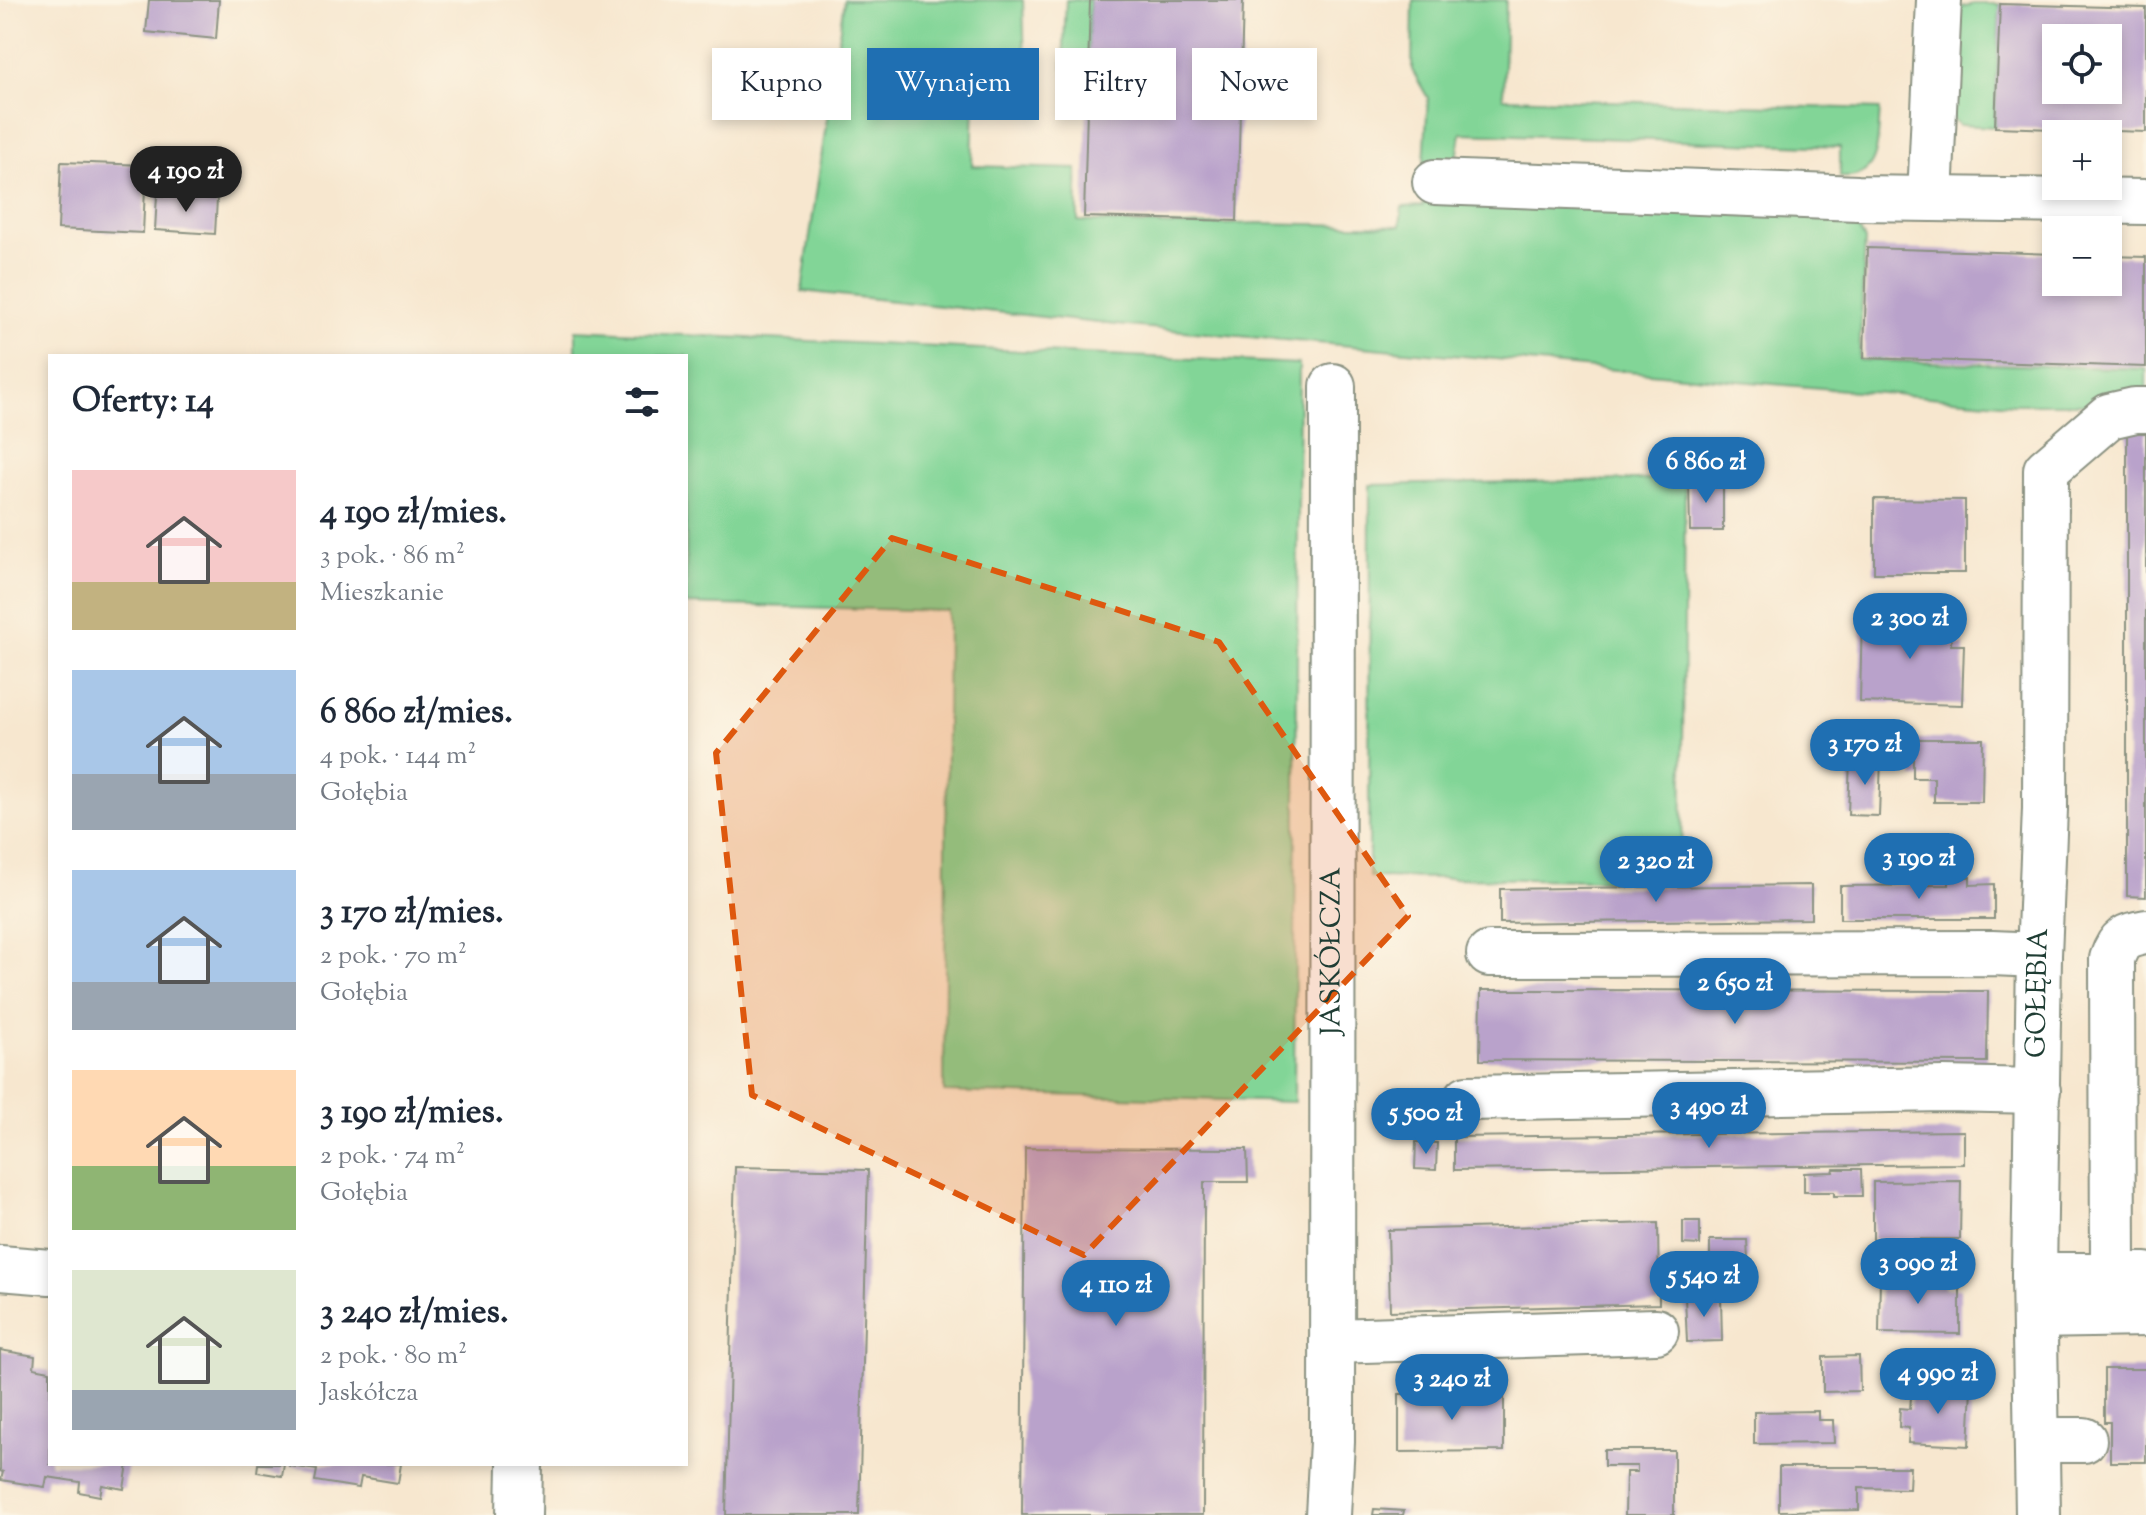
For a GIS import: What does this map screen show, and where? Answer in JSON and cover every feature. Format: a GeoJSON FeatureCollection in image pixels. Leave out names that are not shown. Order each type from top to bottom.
{"type":"FeatureCollection","features":[{"type":"Feature","properties":{"kind":"street"},"geometry":{"type":"LineString","coordinates":[[1930,198],[1939,0]]}},
{"type":"Feature","properties":{"kind":"street"},"geometry":{"type":"LineString","coordinates":[[1435,182],[1858,198],[2146,202]]}},
{"type":"Feature","properties":{"kind":"street","name":"JASKÓŁCZA"},"geometry":{"type":"LineString","coordinates":[[1328,1515],[1332,1442],[1333,386]]}},
{"type":"Feature","properties":{"kind":"street","name":"GOŁĘBIA"},"geometry":{"type":"LineString","coordinates":[[2038,1515],[2034,1296],[2039,955],[2045,809],[2046,470],[2109,416],[2146,410]]}},
{"type":"Feature","properties":{"kind":"street"},"geometry":{"type":"LineString","coordinates":[[2034,1296],[2130,1275],[2112,959],[2116,944],[2128,935],[2146,932]]}},
{"type":"Feature","properties":{"kind":"street"},"geometry":{"type":"LineString","coordinates":[[1489,954],[2039,955]]}},
{"type":"Feature","properties":{"kind":"street"},"geometry":{"type":"LineString","coordinates":[[1467,1098],[1944,1089],[2038,1091]]}},
{"type":"Feature","properties":{"kind":"street"},"geometry":{"type":"LineString","coordinates":[[0,1268],[48,1272]]}},
{"type":"Feature","properties":{"kind":"street"},"geometry":{"type":"LineString","coordinates":[[2034,1296],[2146,1314]]}},
{"type":"Feature","properties":{"kind":"street"},"geometry":{"type":"LineString","coordinates":[[1332,1341],[1656,1331]]}},
{"type":"Feature","properties":{"kind":"street"},"geometry":{"type":"LineString","coordinates":[[2037,1440],[2084,1440]]}},
{"type":"Feature","properties":{"kind":"street"},"geometry":{"type":"LineString","coordinates":[[519,1515],[520,1466]]}},
{"type":"Feature","properties":{"kind":"highlighted area"},"geometry":{"type":"Polygon","coordinates":[[[892,538],[1219,642],[1408,916],[1084,1255],[752,1095],[716,753],[892,538]]]}},
{"type":"Feature","properties":{"kind":"green space"},"geometry":{"type":"Polygon","coordinates":[[[844,0],[1023,0],[1024,48],[867,48],[867,120],[973,120],[972,166],[1077,169],[1078,221],[1185,226],[1258,223],[1400,226],[1402,207],[1423,206],[1424,197],[1842,214],[1855,223],[1865,240],[1859,360],[2146,369],[2146,404],[2013,404],[1761,383],[1117,325],[802,291],[827,120],[851,120],[851,48],[837,48],[844,0]]]}},
{"type":"Feature","properties":{"kind":"green space"},"geometry":{"type":"Polygon","coordinates":[[[1066,0],[1090,0],[1089,48],[1064,48],[1066,0]]]}},
{"type":"Feature","properties":{"kind":"green space"},"geometry":{"type":"Polygon","coordinates":[[[1413,0],[1506,0],[1503,98],[1880,109],[1875,156],[1864,172],[1840,177],[1840,147],[1461,133],[1456,166],[1424,163],[1428,98],[1412,70],[1413,0]]]}},
{"type":"Feature","properties":{"kind":"green space"},"geometry":{"type":"Polygon","coordinates":[[[2000,4],[1995,127],[1960,125],[1947,115],[1951,21],[1961,7],[2000,4]]]}},
{"type":"Feature","properties":{"kind":"green space"},"geometry":{"type":"Polygon","coordinates":[[[576,330],[1299,364],[1294,1102],[944,1092],[948,611],[688,604],[688,354],[576,354],[576,330]]]}},
{"type":"Feature","properties":{"kind":"green space"},"geometry":{"type":"Polygon","coordinates":[[[1685,479],[1682,881],[1369,877],[1370,485],[1685,479]]]}},
{"type":"Feature","properties":{"kind":"building"},"geometry":{"type":"Polygon","coordinates":[[[149,0],[219,0],[216,39],[146,32],[149,0]]]}},
{"type":"Feature","properties":{"kind":"building"},"geometry":{"type":"Polygon","coordinates":[[[1090,0],[1243,0],[1242,48],[1192,48],[1192,120],[1240,120],[1237,221],[1084,217],[1087,120],[1176,120],[1176,48],[1089,48],[1090,0]]]}},
{"type":"Feature","properties":{"kind":"building"},"geometry":{"type":"Polygon","coordinates":[[[2000,4],[2146,8],[2146,132],[2122,131],[2122,120],[2042,120],[2042,129],[1995,127],[2000,4]]]}},
{"type":"Feature","properties":{"kind":"building"},"geometry":{"type":"Polygon","coordinates":[[[61,162],[146,165],[143,233],[58,229],[61,162]]]}},
{"type":"Feature","properties":{"kind":"building"},"geometry":{"type":"Polygon","coordinates":[[[157,195],[217,199],[215,234],[155,230],[157,195]]]}},
{"type":"Feature","properties":{"kind":"building"},"geometry":{"type":"Polygon","coordinates":[[[1867,248],[2042,254],[2042,296],[2122,296],[2122,256],[2146,257],[2146,367],[1864,358],[1867,248]]]}},
{"type":"Feature","properties":{"kind":"building"},"geometry":{"type":"Polygon","coordinates":[[[2127,423],[2146,423],[2146,897],[2127,896],[2127,423]]]}},
{"type":"Feature","properties":{"kind":"building"},"geometry":{"type":"Polygon","coordinates":[[[1689,479],[1723,479],[1723,531],[1690,531],[1689,479]]]}},
{"type":"Feature","properties":{"kind":"building"},"geometry":{"type":"Polygon","coordinates":[[[1874,499],[1965,500],[1965,573],[1874,573],[1874,499]]]}},
{"type":"Feature","properties":{"kind":"building"},"geometry":{"type":"Polygon","coordinates":[[[1862,614],[1951,616],[1951,645],[1964,645],[1962,705],[1860,702],[1862,614]]]}},
{"type":"Feature","properties":{"kind":"building"},"geometry":{"type":"Polygon","coordinates":[[[1913,739],[1983,739],[1982,802],[1934,802],[1934,778],[1913,778],[1913,739]]]}},
{"type":"Feature","properties":{"kind":"building"},"geometry":{"type":"Polygon","coordinates":[[[1850,758],[1881,758],[1879,816],[1848,815],[1850,758]]]}},
{"type":"Feature","properties":{"kind":"building"},"geometry":{"type":"Polygon","coordinates":[[[1949,877],[1970,877],[1970,885],[1994,884],[1994,919],[1840,919],[1840,886],[1949,885],[1949,877]]]}},
{"type":"Feature","properties":{"kind":"building"},"geometry":{"type":"Polygon","coordinates":[[[1811,885],[1811,919],[1500,923],[1500,889],[1811,885]]]}},
{"type":"Feature","properties":{"kind":"building"},"geometry":{"type":"Polygon","coordinates":[[[1481,990],[1988,991],[1987,1062],[1480,1060],[1481,990]]]}},
{"type":"Feature","properties":{"kind":"building"},"geometry":{"type":"Polygon","coordinates":[[[1964,1131],[1964,1164],[1454,1170],[1454,1137],[1964,1131]]]}},
{"type":"Feature","properties":{"kind":"building"},"geometry":{"type":"Polygon","coordinates":[[[1416,1142],[1437,1143],[1436,1170],[1415,1169],[1416,1142]]]}},
{"type":"Feature","properties":{"kind":"building"},"geometry":{"type":"Polygon","coordinates":[[[1025,1148],[1247,1149],[1248,1182],[1204,1182],[1203,1515],[1022,1515],[1025,1148]]]}},
{"type":"Feature","properties":{"kind":"building"},"geometry":{"type":"Polygon","coordinates":[[[735,1167],[868,1170],[859,1515],[726,1515],[735,1167]]]}},
{"type":"Feature","properties":{"kind":"building"},"geometry":{"type":"Polygon","coordinates":[[[1834,1169],[1861,1169],[1862,1196],[1804,1192],[1804,1173],[1833,1172],[1834,1169]]]}},
{"type":"Feature","properties":{"kind":"building"},"geometry":{"type":"Polygon","coordinates":[[[1961,1181],[1960,1239],[1873,1239],[1873,1182],[1961,1181]]]}},
{"type":"Feature","properties":{"kind":"building"},"geometry":{"type":"Polygon","coordinates":[[[1683,1221],[1700,1221],[1700,1245],[1683,1244],[1683,1221]]]}},
{"type":"Feature","properties":{"kind":"building"},"geometry":{"type":"Polygon","coordinates":[[[1658,1223],[1659,1304],[1390,1311],[1388,1230],[1658,1223]]]}},
{"type":"Feature","properties":{"kind":"building"},"geometry":{"type":"Polygon","coordinates":[[[1710,1240],[1747,1240],[1748,1259],[1710,1260],[1710,1240]]]}},
{"type":"Feature","properties":{"kind":"building"},"geometry":{"type":"Polygon","coordinates":[[[1880,1275],[1945,1276],[1945,1288],[1960,1289],[1960,1334],[1879,1333],[1880,1275]]]}},
{"type":"Feature","properties":{"kind":"building"},"geometry":{"type":"Polygon","coordinates":[[[1721,1296],[1722,1341],[1687,1342],[1685,1297],[1721,1296]]]}},
{"type":"Feature","properties":{"kind":"building"},"geometry":{"type":"Polygon","coordinates":[[[0,1350],[35,1356],[34,1368],[48,1371],[48,1466],[128,1466],[124,1489],[102,1485],[100,1496],[79,1492],[80,1482],[47,1477],[45,1487],[1,1480],[3,1472],[0,1471],[0,1350]]]}},
{"type":"Feature","properties":{"kind":"building"},"geometry":{"type":"Polygon","coordinates":[[[1859,1356],[1860,1391],[1823,1392],[1823,1357],[1859,1356]]]}},
{"type":"Feature","properties":{"kind":"building"},"geometry":{"type":"Polygon","coordinates":[[[2104,1369],[2146,1369],[2146,1462],[2110,1462],[2110,1422],[2104,1422],[2104,1369]]]}},
{"type":"Feature","properties":{"kind":"building"},"geometry":{"type":"Polygon","coordinates":[[[1912,1386],[1972,1389],[1969,1446],[1908,1443],[1909,1428],[1899,1427],[1900,1408],[1910,1409],[1912,1386]]]}},
{"type":"Feature","properties":{"kind":"building"},"geometry":{"type":"Polygon","coordinates":[[[1504,1392],[1504,1451],[1399,1452],[1399,1394],[1504,1392]]]}},
{"type":"Feature","properties":{"kind":"building"},"geometry":{"type":"Polygon","coordinates":[[[1818,1411],[1818,1420],[1833,1420],[1834,1443],[1754,1444],[1754,1412],[1818,1411]]]}},
{"type":"Feature","properties":{"kind":"building"},"geometry":{"type":"Polygon","coordinates":[[[1604,1450],[1674,1450],[1674,1515],[1625,1515],[1626,1472],[1637,1472],[1637,1466],[1604,1466],[1604,1450]]]}},
{"type":"Feature","properties":{"kind":"building"},"geometry":{"type":"Polygon","coordinates":[[[258,1466],[284,1466],[282,1476],[257,1472],[258,1466]]]}},
{"type":"Feature","properties":{"kind":"building"},"geometry":{"type":"Polygon","coordinates":[[[289,1466],[401,1466],[398,1483],[361,1477],[359,1488],[315,1481],[317,1470],[289,1466]]]}},
{"type":"Feature","properties":{"kind":"building"},"geometry":{"type":"Polygon","coordinates":[[[1779,1467],[1910,1467],[1909,1489],[1859,1488],[1859,1510],[1779,1511],[1779,1467]]]}},
{"type":"Feature","properties":{"kind":"building"},"geometry":{"type":"Polygon","coordinates":[[[1374,1509],[1404,1511],[1403,1515],[1373,1515],[1374,1509]]]}}]}
